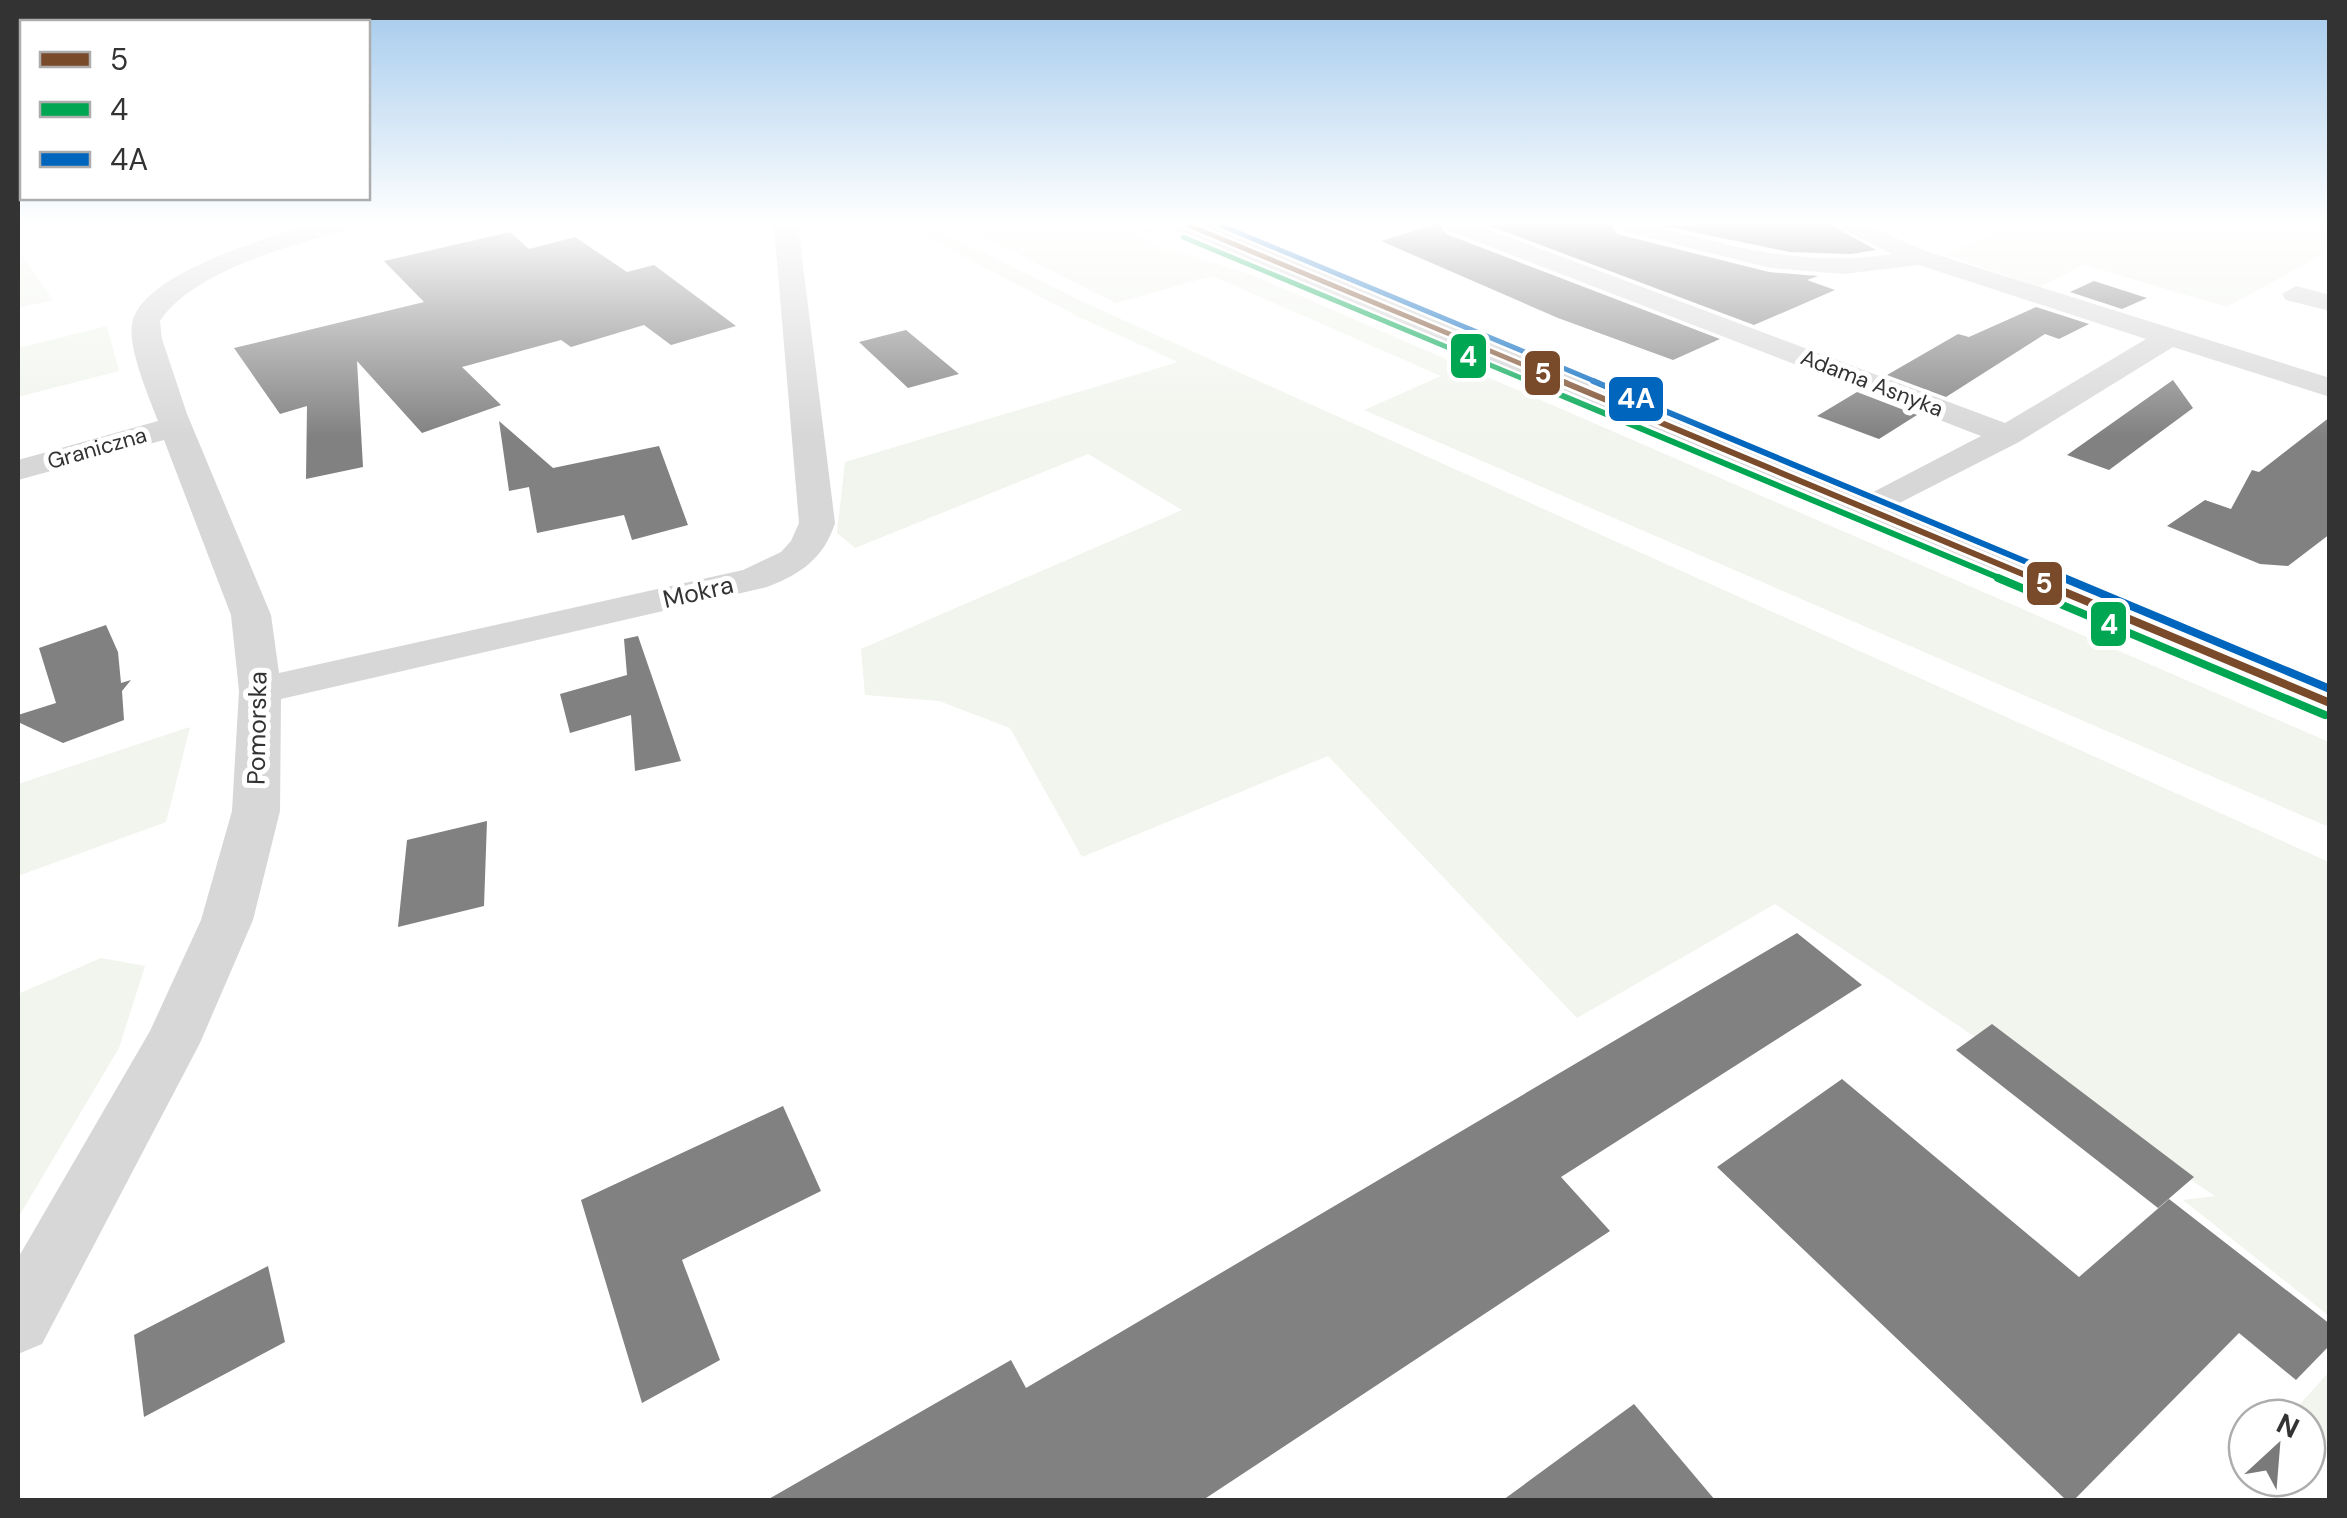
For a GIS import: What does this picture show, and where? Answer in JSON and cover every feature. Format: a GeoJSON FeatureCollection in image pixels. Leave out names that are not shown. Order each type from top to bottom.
{"type":"FeatureCollection","features":[{"type":"Feature","properties":{"kind":"main road"},"geometry":{"type":"LineString","coordinates":[[1358,296],[2330,702]]}},
{"type":"Feature","properties":{"kind":"street","name":"Pomorska"},"geometry":{"type":"LineString","coordinates":[[18,1321],[172,1043],[227,920],[256,811],[260,691],[257,644],[250,615],[144,332],[147,318],[171,296]]}},
{"type":"Feature","properties":{"kind":"street","name":"Mokra"},"geometry":{"type":"LineString","coordinates":[[260,691],[754,579],[798,559],[812,542],[817,523],[793,296]]}},
{"type":"Feature","properties":{"kind":"street","name":"Adama Asnyka"},"geometry":{"type":"LineString","coordinates":[[1642,296],[2008,435]]}},
{"type":"Feature","properties":{"kind":"street"},"geometry":{"type":"LineString","coordinates":[[2041,296],[2330,388]]}},
{"type":"Feature","properties":{"kind":"street"},"geometry":{"type":"LineString","coordinates":[[2302,296],[2330,304]]}},
{"type":"Feature","properties":{"kind":"street"},"geometry":{"type":"LineString","coordinates":[[1868,508],[2008,435],[2170,337]]}},
{"type":"Feature","properties":{"kind":"street","name":"Graniczna"},"geometry":{"type":"LineString","coordinates":[[18,470],[177,426]]}},
{"type":"Feature","properties":{"kind":"shaded area"},"geometry":{"type":"Polygon","coordinates":[[[18,296],[50,296],[53,300],[18,308],[18,296]]]}},
{"type":"Feature","properties":{"kind":"shaded area"},"geometry":{"type":"Polygon","coordinates":[[[1039,296],[1071,296],[2329,862],[2329,1316],[2183,1200],[2215,1196],[1775,904],[1577,1018],[1328,756],[1082,857],[1010,728],[939,701],[865,695],[861,649],[1182,510],[1088,454],[855,548],[837,533],[845,462],[1178,362],[1039,296]]]}},
{"type":"Feature","properties":{"kind":"shaded area"},"geometry":{"type":"Polygon","coordinates":[[[1102,296],[1141,296],[1116,303],[1102,296]]]}},
{"type":"Feature","properties":{"kind":"shaded area"},"geometry":{"type":"Polygon","coordinates":[[[1257,296],[1300,296],[2329,742],[2329,827],[1364,410],[1441,376],[1257,296]]]}},
{"type":"Feature","properties":{"kind":"shaded area"},"geometry":{"type":"Polygon","coordinates":[[[2189,296],[2247,296],[2227,307],[2189,296]]]}},
{"type":"Feature","properties":{"kind":"shaded area"},"geometry":{"type":"Polygon","coordinates":[[[107,326],[119,371],[18,397],[18,348],[107,326]]]}},
{"type":"Feature","properties":{"kind":"shaded area"},"geometry":{"type":"Polygon","coordinates":[[[190,727],[166,822],[18,876],[18,784],[190,727]]]}},
{"type":"Feature","properties":{"kind":"shaded area"},"geometry":{"type":"Polygon","coordinates":[[[101,958],[145,966],[119,1048],[18,1218],[18,994],[101,958]]]}},
{"type":"Feature","properties":{"kind":"shaded area"},"geometry":{"type":"Polygon","coordinates":[[[2329,1372],[2329,1446],[2327,1398],[2305,1398],[2329,1372]]]}},
{"type":"Feature","properties":{"kind":"building"},"geometry":{"type":"Polygon","coordinates":[[[418,296],[695,296],[736,326],[671,345],[644,325],[571,347],[561,340],[462,367],[501,405],[422,433],[357,361],[363,467],[306,479],[307,406],[280,414],[234,348],[424,302],[418,296]]]}},
{"type":"Feature","properties":{"kind":"building"},"geometry":{"type":"Polygon","coordinates":[[[1507,296],[1607,296],[1720,339],[1673,360],[1507,296]]]}},
{"type":"Feature","properties":{"kind":"building"},"geometry":{"type":"Polygon","coordinates":[[[1676,296],[1821,296],[1754,325],[1676,296]]]}},
{"type":"Feature","properties":{"kind":"building"},"geometry":{"type":"Polygon","coordinates":[[[2082,296],[2147,298],[2122,309],[2082,296]]]}},
{"type":"Feature","properties":{"kind":"building"},"geometry":{"type":"Polygon","coordinates":[[[2036,307],[2089,324],[2059,339],[2045,334],[1946,397],[1887,375],[1958,334],[1969,337],[2036,307]]]}},
{"type":"Feature","properties":{"kind":"building"},"geometry":{"type":"Polygon","coordinates":[[[906,330],[959,374],[908,388],[859,342],[906,330]]]}},
{"type":"Feature","properties":{"kind":"building"},"geometry":{"type":"Polygon","coordinates":[[[2173,380],[2193,408],[2109,470],[2067,455],[2173,380]]]}},
{"type":"Feature","properties":{"kind":"building"},"geometry":{"type":"Polygon","coordinates":[[[1857,392],[1917,415],[1879,439],[1817,416],[1857,392]]]}},
{"type":"Feature","properties":{"kind":"building"},"geometry":{"type":"Polygon","coordinates":[[[2330,417],[2330,534],[2288,566],[2260,564],[2167,526],[2205,500],[2231,509],[2252,470],[2259,472],[2330,417]]]}},
{"type":"Feature","properties":{"kind":"building"},"geometry":{"type":"Polygon","coordinates":[[[499,421],[553,468],[659,446],[688,525],[632,540],[624,515],[537,533],[529,487],[509,491],[499,421]]]}},
{"type":"Feature","properties":{"kind":"building"},"geometry":{"type":"Polygon","coordinates":[[[106,625],[118,652],[121,683],[131,680],[122,691],[124,720],[63,743],[18,722],[18,715],[56,703],[39,648],[106,625]]]}},
{"type":"Feature","properties":{"kind":"building"},"geometry":{"type":"Polygon","coordinates":[[[638,636],[681,761],[635,771],[631,715],[570,733],[560,694],[627,675],[624,639],[638,636]]]}},
{"type":"Feature","properties":{"kind":"building"},"geometry":{"type":"Polygon","coordinates":[[[487,821],[484,906],[398,927],[407,840],[487,821]]]}},
{"type":"Feature","properties":{"kind":"building"},"geometry":{"type":"Polygon","coordinates":[[[1797,933],[1862,985],[1561,1177],[1610,1231],[1203,1500],[767,1500],[1011,1360],[1026,1388],[1797,933]]]}},
{"type":"Feature","properties":{"kind":"building"},"geometry":{"type":"Polygon","coordinates":[[[1992,1024],[2194,1177],[2158,1208],[1956,1050],[1992,1024]]]}},
{"type":"Feature","properties":{"kind":"building"},"geometry":{"type":"Polygon","coordinates":[[[1842,1079],[2079,1277],[2169,1199],[2330,1324],[2330,1345],[2296,1380],[2239,1333],[2074,1500],[2066,1500],[1717,1167],[1842,1079]]]}},
{"type":"Feature","properties":{"kind":"building"},"geometry":{"type":"Polygon","coordinates":[[[783,1106],[821,1191],[682,1260],[720,1360],[642,1403],[581,1200],[783,1106]]]}},
{"type":"Feature","properties":{"kind":"building"},"geometry":{"type":"Polygon","coordinates":[[[268,1266],[285,1342],[144,1417],[134,1335],[268,1266]]]}},
{"type":"Feature","properties":{"kind":"building"},"geometry":{"type":"Polygon","coordinates":[[[1634,1404],[1715,1500],[1503,1500],[1634,1404]]]}},
{"type":"Feature","properties":{"kind":"transit line","name":"4"},"geometry":{"type":"LineString","coordinates":[[1324,296],[2325,715]]}},
{"type":"Feature","properties":{"kind":"transit line","name":"5"},"geometry":{"type":"LineString","coordinates":[[1357,296],[2330,703]]}},
{"type":"Feature","properties":{"kind":"transit line","name":"4A"},"geometry":{"type":"LineString","coordinates":[[1389,296],[2330,689]]}}]}
